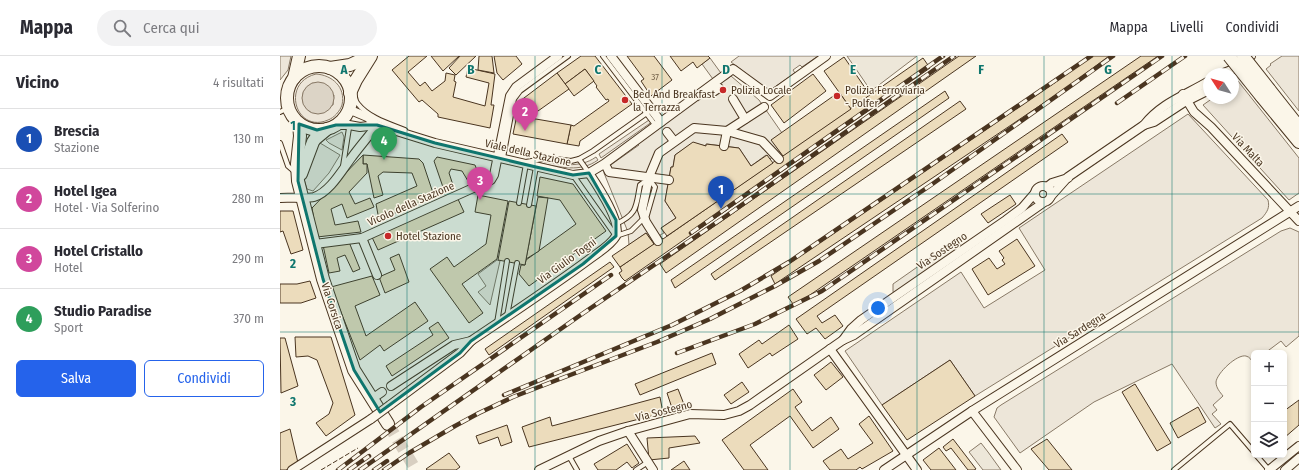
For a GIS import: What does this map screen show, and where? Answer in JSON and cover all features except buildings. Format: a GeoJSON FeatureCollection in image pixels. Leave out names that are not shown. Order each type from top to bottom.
{"type":"FeatureCollection","features":[{"type":"Feature","properties":{"kind":"main road"},"geometry":{"type":"LineString","coordinates":[[299,56],[288,85],[287,97],[283,108],[299,124],[311,129],[317,130],[332,127]]}},
{"type":"Feature","properties":{"kind":"main road"},"geometry":{"type":"LineString","coordinates":[[330,68],[350,65],[370,56]]}},
{"type":"Feature","properties":{"kind":"main road"},"geometry":{"type":"LineString","coordinates":[[298,178],[315,139],[347,116],[351,90],[370,56]]}},
{"type":"Feature","properties":{"kind":"main road"},"geometry":{"type":"LineString","coordinates":[[1229,56],[1299,142]]}},
{"type":"Feature","properties":{"kind":"main road"},"geometry":{"type":"LineString","coordinates":[[1243,56],[1299,126]]}},
{"type":"Feature","properties":{"kind":"main road"},"geometry":{"type":"LineString","coordinates":[[288,85],[300,72],[308,68],[316,61],[336,71],[345,80],[351,90]]}},
{"type":"Feature","properties":{"kind":"main road","name":"Via Corsica"},"geometry":{"type":"LineString","coordinates":[[299,124],[300,136],[297,164],[298,178],[323,279],[354,370],[377,395],[388,424]]}},
{"type":"Feature","properties":{"kind":"street"},"geometry":{"type":"LineString","coordinates":[[500,158],[510,96],[516,87],[558,56]]}},
{"type":"Feature","properties":{"kind":"street"},"geometry":{"type":"LineString","coordinates":[[611,56],[647,113],[658,124]]}},
{"type":"Feature","properties":{"kind":"street","name":"Viale della Stazione"},"geometry":{"type":"LineString","coordinates":[[347,116],[367,117],[377,125],[413,137],[500,158],[573,175],[589,173],[604,164],[733,69],[770,96],[826,56]]}},
{"type":"Feature","properties":{"kind":"street"},"geometry":{"type":"LineString","coordinates":[[1236,68],[1251,56]]}},
{"type":"Feature","properties":{"kind":"street","name":"Via Sostegno"},"geometry":{"type":"LineString","coordinates":[[539,470],[599,441],[628,431],[690,414],[724,415],[739,411],[750,405],[1043,202],[1048,201],[1068,177],[1144,125],[1154,122],[1185,97],[1203,85]]}},
{"type":"Feature","properties":{"kind":"street","name":"Via Sostegno"},"geometry":{"type":"LineString","coordinates":[[1185,97],[1203,92]]}},
{"type":"Feature","properties":{"kind":"street","name":"Via Malta"},"geometry":{"type":"LineString","coordinates":[[1185,97],[1194,112],[1211,127],[1299,222]]}},
{"type":"Feature","properties":{"kind":"street"},"geometry":{"type":"LineString","coordinates":[[733,99],[745,119]]}},
{"type":"Feature","properties":{"kind":"street"},"geometry":{"type":"LineString","coordinates":[[724,146],[727,131],[764,107]]}},
{"type":"Feature","properties":{"kind":"street","name":"Viale della Stazione"},"geometry":{"type":"LineString","coordinates":[[347,116],[360,127],[377,125]]}},
{"type":"Feature","properties":{"kind":"street"},"geometry":{"type":"LineString","coordinates":[[280,198],[308,198],[321,194],[341,174],[377,125]]}},
{"type":"Feature","properties":{"kind":"street"},"geometry":{"type":"LineString","coordinates":[[658,240],[646,222],[642,210],[648,180],[659,153],[674,141],[694,128],[727,131],[762,141],[779,159]]}},
{"type":"Feature","properties":{"kind":"street"},"geometry":{"type":"LineString","coordinates":[[667,132],[674,141]]}},
{"type":"Feature","properties":{"kind":"street","name":"Vicolo della Stazione"},"geometry":{"type":"LineString","coordinates":[[315,244],[362,238],[492,180],[500,158]]}},
{"type":"Feature","properties":{"kind":"street"},"geometry":{"type":"LineString","coordinates":[[607,168],[609,172],[648,180],[669,180]]}},
{"type":"Feature","properties":{"kind":"street"},"geometry":{"type":"LineString","coordinates":[[589,173],[600,189],[616,224],[616,236]]}},
{"type":"Feature","properties":{"kind":"street","name":"Via Sostegno"},"geometry":{"type":"LineString","coordinates":[[843,340],[851,329],[861,320],[1022,208],[1039,187],[1047,187],[1052,183],[1068,177]]}},
{"type":"Feature","properties":{"kind":"street"},"geometry":{"type":"LineString","coordinates":[[1047,187],[1050,190],[1051,196]]}},
{"type":"Feature","properties":{"kind":"street"},"geometry":{"type":"LineString","coordinates":[[1035,193],[1036,199],[1043,202]]}},
{"type":"Feature","properties":{"kind":"street","name":"Via Sardegna"},"geometry":{"type":"LineString","coordinates":[[884,470],[972,411],[1299,206]]}},
{"type":"Feature","properties":{"kind":"street","name":"Via Giulio Togni"},"geometry":{"type":"LineString","coordinates":[[292,470],[371,419],[460,353],[471,341],[583,264],[609,244],[616,236]]}},
{"type":"Feature","properties":{"kind":"street","name":"Vicolo della Stazione"},"geometry":{"type":"LineString","coordinates":[[362,238],[377,275]]}},
{"type":"Feature","properties":{"kind":"street","name":"Via Giulio Togni"},"geometry":{"type":"LineString","coordinates":[[391,386],[454,345],[471,341]]}},
{"type":"Feature","properties":{"kind":"street"},"geometry":{"type":"LineString","coordinates":[[830,349],[917,470]]}},
{"type":"Feature","properties":{"kind":"street"},"geometry":{"type":"LineString","coordinates":[[972,411],[1017,470]]}},
{"type":"Feature","properties":{"kind":"street"},"geometry":{"type":"LineString","coordinates":[[628,431],[653,470]]}},
{"type":"Feature","properties":{"kind":"street"},"geometry":{"type":"LineString","coordinates":[[1269,470],[1299,446]]}},
{"type":"Feature","properties":{"kind":"street"},"geometry":{"type":"LineString","coordinates":[[1285,470],[1299,458]]}},
{"type":"Feature","properties":{"kind":"lane"},"geometry":{"type":"LineString","coordinates":[[500,158],[514,99],[520,91],[568,56]]}},
{"type":"Feature","properties":{"kind":"lane"},"geometry":{"type":"LineString","coordinates":[[519,203],[523,163],[548,158],[571,161],[579,159],[594,151],[647,113],[604,56]]}},
{"type":"Feature","properties":{"kind":"lane"},"geometry":{"type":"LineString","coordinates":[[351,90],[357,103],[362,109],[377,119],[408,130],[413,137]]}},
{"type":"Feature","properties":{"kind":"lane"},"geometry":{"type":"LineString","coordinates":[[341,174],[345,155],[347,116]]}},
{"type":"Feature","properties":{"kind":"lane"},"geometry":{"type":"LineString","coordinates":[[280,143],[288,166],[298,178]]}},
{"type":"Feature","properties":{"kind":"lane"},"geometry":{"type":"LineString","coordinates":[[579,159],[589,173]]}},
{"type":"Feature","properties":{"kind":"lane"},"geometry":{"type":"LineString","coordinates":[[529,205],[536,166]]}},
{"type":"Feature","properties":{"kind":"lane"},"geometry":{"type":"LineString","coordinates":[[573,175],[616,236],[630,231],[645,218]]}},
{"type":"Feature","properties":{"kind":"lane"},"geometry":{"type":"LineString","coordinates":[[616,224],[626,219],[636,210],[640,185],[648,180]]}},
{"type":"Feature","properties":{"kind":"lane"},"geometry":{"type":"LineString","coordinates":[[497,324],[507,261]]}},
{"type":"Feature","properties":{"kind":"lane"},"geometry":{"type":"LineString","coordinates":[[507,316],[517,263]]}},
{"type":"Feature","properties":{"kind":"lane"},"geometry":{"type":"LineString","coordinates":[[1174,470],[1230,424],[1251,448]]}},
{"type":"Feature","properties":{"kind":"lane"},"geometry":{"type":"LineString","coordinates":[[569,456],[577,470]]}},
{"type":"Feature","properties":{"kind":"lane"},"geometry":{"type":"LineString","coordinates":[[1259,458],[1269,470]]}},
{"type":"Feature","properties":{"kind":"lane"},"geometry":{"type":"LineString","coordinates":[[636,470],[648,462]]}},
{"type":"Feature","properties":{"kind":"highlighted area"},"geometry":{"type":"Polygon","coordinates":[[[299,124],[317,130],[336,125],[377,125],[435,143],[536,167],[573,175],[589,173],[616,220],[616,236],[583,264],[471,341],[460,353],[380,412],[354,370],[323,279],[298,181],[299,124]]]}},
{"type":"Feature","properties":{"kind":"shaded area"},"geometry":{"type":"Polygon","coordinates":[[[280,56],[291,56],[288,70],[280,80],[280,56]]]}},
{"type":"Feature","properties":{"kind":"shaded area"},"geometry":{"type":"Polygon","coordinates":[[[739,56],[818,56],[802,67],[800,65],[793,70],[795,73],[769,91],[731,62],[739,56]]]}},
{"type":"Feature","properties":{"kind":"shaded area"},"geometry":{"type":"Polygon","coordinates":[[[847,56],[917,56],[871,91],[847,56]]]}},
{"type":"Feature","properties":{"kind":"shaded area"},"geometry":{"type":"Polygon","coordinates":[[[1282,56],[1299,56],[1299,111],[1266,69],[1271,65],[1270,64],[1282,56]]]}},
{"type":"Feature","properties":{"kind":"shaded area"},"geometry":{"type":"Polygon","coordinates":[[[710,58],[726,80],[731,76],[759,100],[782,133],[772,140],[783,156],[777,160],[774,156],[770,159],[766,155],[751,166],[739,148],[707,144],[706,146],[693,143],[675,155],[673,167],[671,167],[665,201],[676,218],[661,228],[664,233],[660,235],[662,238],[654,244],[646,233],[629,245],[628,232],[604,173],[605,169],[639,145],[635,143],[698,96],[698,101],[718,86],[702,64],[710,58]]]}},
{"type":"Feature","properties":{"kind":"shaded area"},"geometry":{"type":"Polygon","coordinates":[[[316,74],[322,75],[332,80],[340,88],[343,99],[342,105],[332,118],[317,122],[308,120],[301,114],[296,106],[296,96],[298,87],[305,79],[316,74]],[[313,83],[303,92],[302,96],[304,105],[310,112],[333,105],[334,95],[313,83]]]}},
{"type":"Feature","properties":{"kind":"shaded area"},"geometry":{"type":"Polygon","coordinates":[[[315,82],[321,82],[331,89],[334,98],[333,104],[327,111],[321,114],[315,114],[305,107],[302,101],[302,95],[309,85],[315,82]]]}},
{"type":"Feature","properties":{"kind":"shaded area"},"geometry":{"type":"Polygon","coordinates":[[[1239,82],[1299,158],[1299,193],[1289,200],[1203,105],[1239,104],[1239,82]]]}},
{"type":"Feature","properties":{"kind":"shaded area"},"geometry":{"type":"Polygon","coordinates":[[[1188,114],[1268,200],[1268,210],[1262,218],[975,396],[950,360],[882,405],[845,351],[961,272],[984,308],[1045,270],[1019,228],[1188,114]]]}},
{"type":"Feature","properties":{"kind":"shaded area"},"geometry":{"type":"Polygon","coordinates":[[[649,120],[651,122],[649,124],[601,158],[599,154],[649,120]]]}},
{"type":"Feature","properties":{"kind":"shaded area"},"geometry":{"type":"Polygon","coordinates":[[[342,132],[344,137],[342,150],[326,140],[342,132]]]}},
{"type":"Feature","properties":{"kind":"shaded area"},"geometry":{"type":"Polygon","coordinates":[[[320,143],[340,155],[329,173],[313,191],[307,189],[304,179],[314,147],[320,143]]]}},
{"type":"Feature","properties":{"kind":"shaded area"},"geometry":{"type":"Polygon","coordinates":[[[596,157],[598,160],[584,167],[577,168],[540,163],[540,161],[569,165],[590,161],[596,157]]]}},
{"type":"Feature","properties":{"kind":"shaded area"},"geometry":{"type":"Polygon","coordinates":[[[1290,228],[1299,232],[1299,336],[1286,347],[1281,341],[1269,350],[1251,350],[1251,360],[1247,356],[1242,356],[1233,361],[1224,369],[1217,378],[1216,382],[1217,388],[1223,396],[1213,405],[1217,410],[1212,414],[1221,424],[1215,428],[1172,364],[1094,402],[1020,453],[994,417],[997,408],[1281,231],[1290,228]]]}},
{"type":"Feature","properties":{"kind":"shaded area"},"geometry":{"type":"Polygon","coordinates":[[[953,242],[960,244],[963,247],[894,295],[893,284],[953,242]]]}},
{"type":"Feature","properties":{"kind":"shaded area"},"geometry":{"type":"Polygon","coordinates":[[[497,260],[500,261],[490,305],[478,292],[486,286],[478,274],[497,260]]]}},
{"type":"Feature","properties":{"kind":"shaded area"},"geometry":{"type":"Polygon","coordinates":[[[981,443],[1001,470],[983,470],[969,452],[981,443]]]}},
{"type":"Feature","properties":{"kind":"tunnel"},"geometry":{"type":"LineString","coordinates":[[388,424],[416,470]]}},
{"type":"Feature","properties":{"kind":"railway"},"geometry":{"type":"LineString","coordinates":[[691,233],[943,56]]}},
{"type":"Feature","properties":{"kind":"railway"},"geometry":{"type":"LineString","coordinates":[[360,470],[954,56]]}},
{"type":"Feature","properties":{"kind":"railway"},"geometry":{"type":"LineString","coordinates":[[504,395],[672,325],[740,291],[789,262],[1091,56]]}},
{"type":"Feature","properties":{"kind":"railway"},"geometry":{"type":"LineString","coordinates":[[384,470],[409,453],[479,413],[513,397],[657,342],[710,319],[775,286],[819,261],[931,185],[1113,56]]}},
{"type":"Feature","properties":{"kind":"railway"},"geometry":{"type":"LineString","coordinates":[[677,353],[755,324],[822,291],[1162,56]]}},
{"type":"Feature","properties":{"kind":"railway"},"geometry":{"type":"LineString","coordinates":[[1117,103],[1185,56]]}},
{"type":"Feature","properties":{"kind":"railway"},"geometry":{"type":"LineString","coordinates":[[338,470],[421,407],[611,275]]}},
{"type":"Feature","properties":{"kind":"railway"},"geometry":{"type":"LineString","coordinates":[[349,470],[369,456]]}},
{"type":"Feature","properties":{"kind":"railway"},"geometry":{"type":"LineString","coordinates":[[374,470],[387,461]]}},
{"type":"Feature","properties":{"kind":"fence"},"geometry":{"type":"LineString","coordinates":[[321,470],[358,448]]}},
{"type":"Feature","properties":{"kind":"place","name":"Polizia Locale"},"geometry":{"type":"Point","coordinates":[723,90]}},
{"type":"Feature","properties":{"kind":"place","name":"Polizia Ferroviaria - Polfer"},"geometry":{"type":"Point","coordinates":[837,96]}},
{"type":"Feature","properties":{"kind":"place","name":"Bed And Breakfast la Terrazza"},"geometry":{"type":"Point","coordinates":[625,100]}},
{"type":"Feature","properties":{"kind":"place","name":"Hotel Igea"},"geometry":{"type":"Point","coordinates":[525,131]}},
{"type":"Feature","properties":{"kind":"place","name":"Studio Paradise"},"geometry":{"type":"Point","coordinates":[384,160]}},
{"type":"Feature","properties":{"kind":"place","name":"Hotel Cristallo"},"geometry":{"type":"Point","coordinates":[480,200]}},
{"type":"Feature","properties":{"kind":"place","name":"Brescia"},"geometry":{"type":"Point","coordinates":[721,209]}},
{"type":"Feature","properties":{"kind":"place","name":"Hotel Stazione"},"geometry":{"type":"Point","coordinates":[388,236]}}]}
